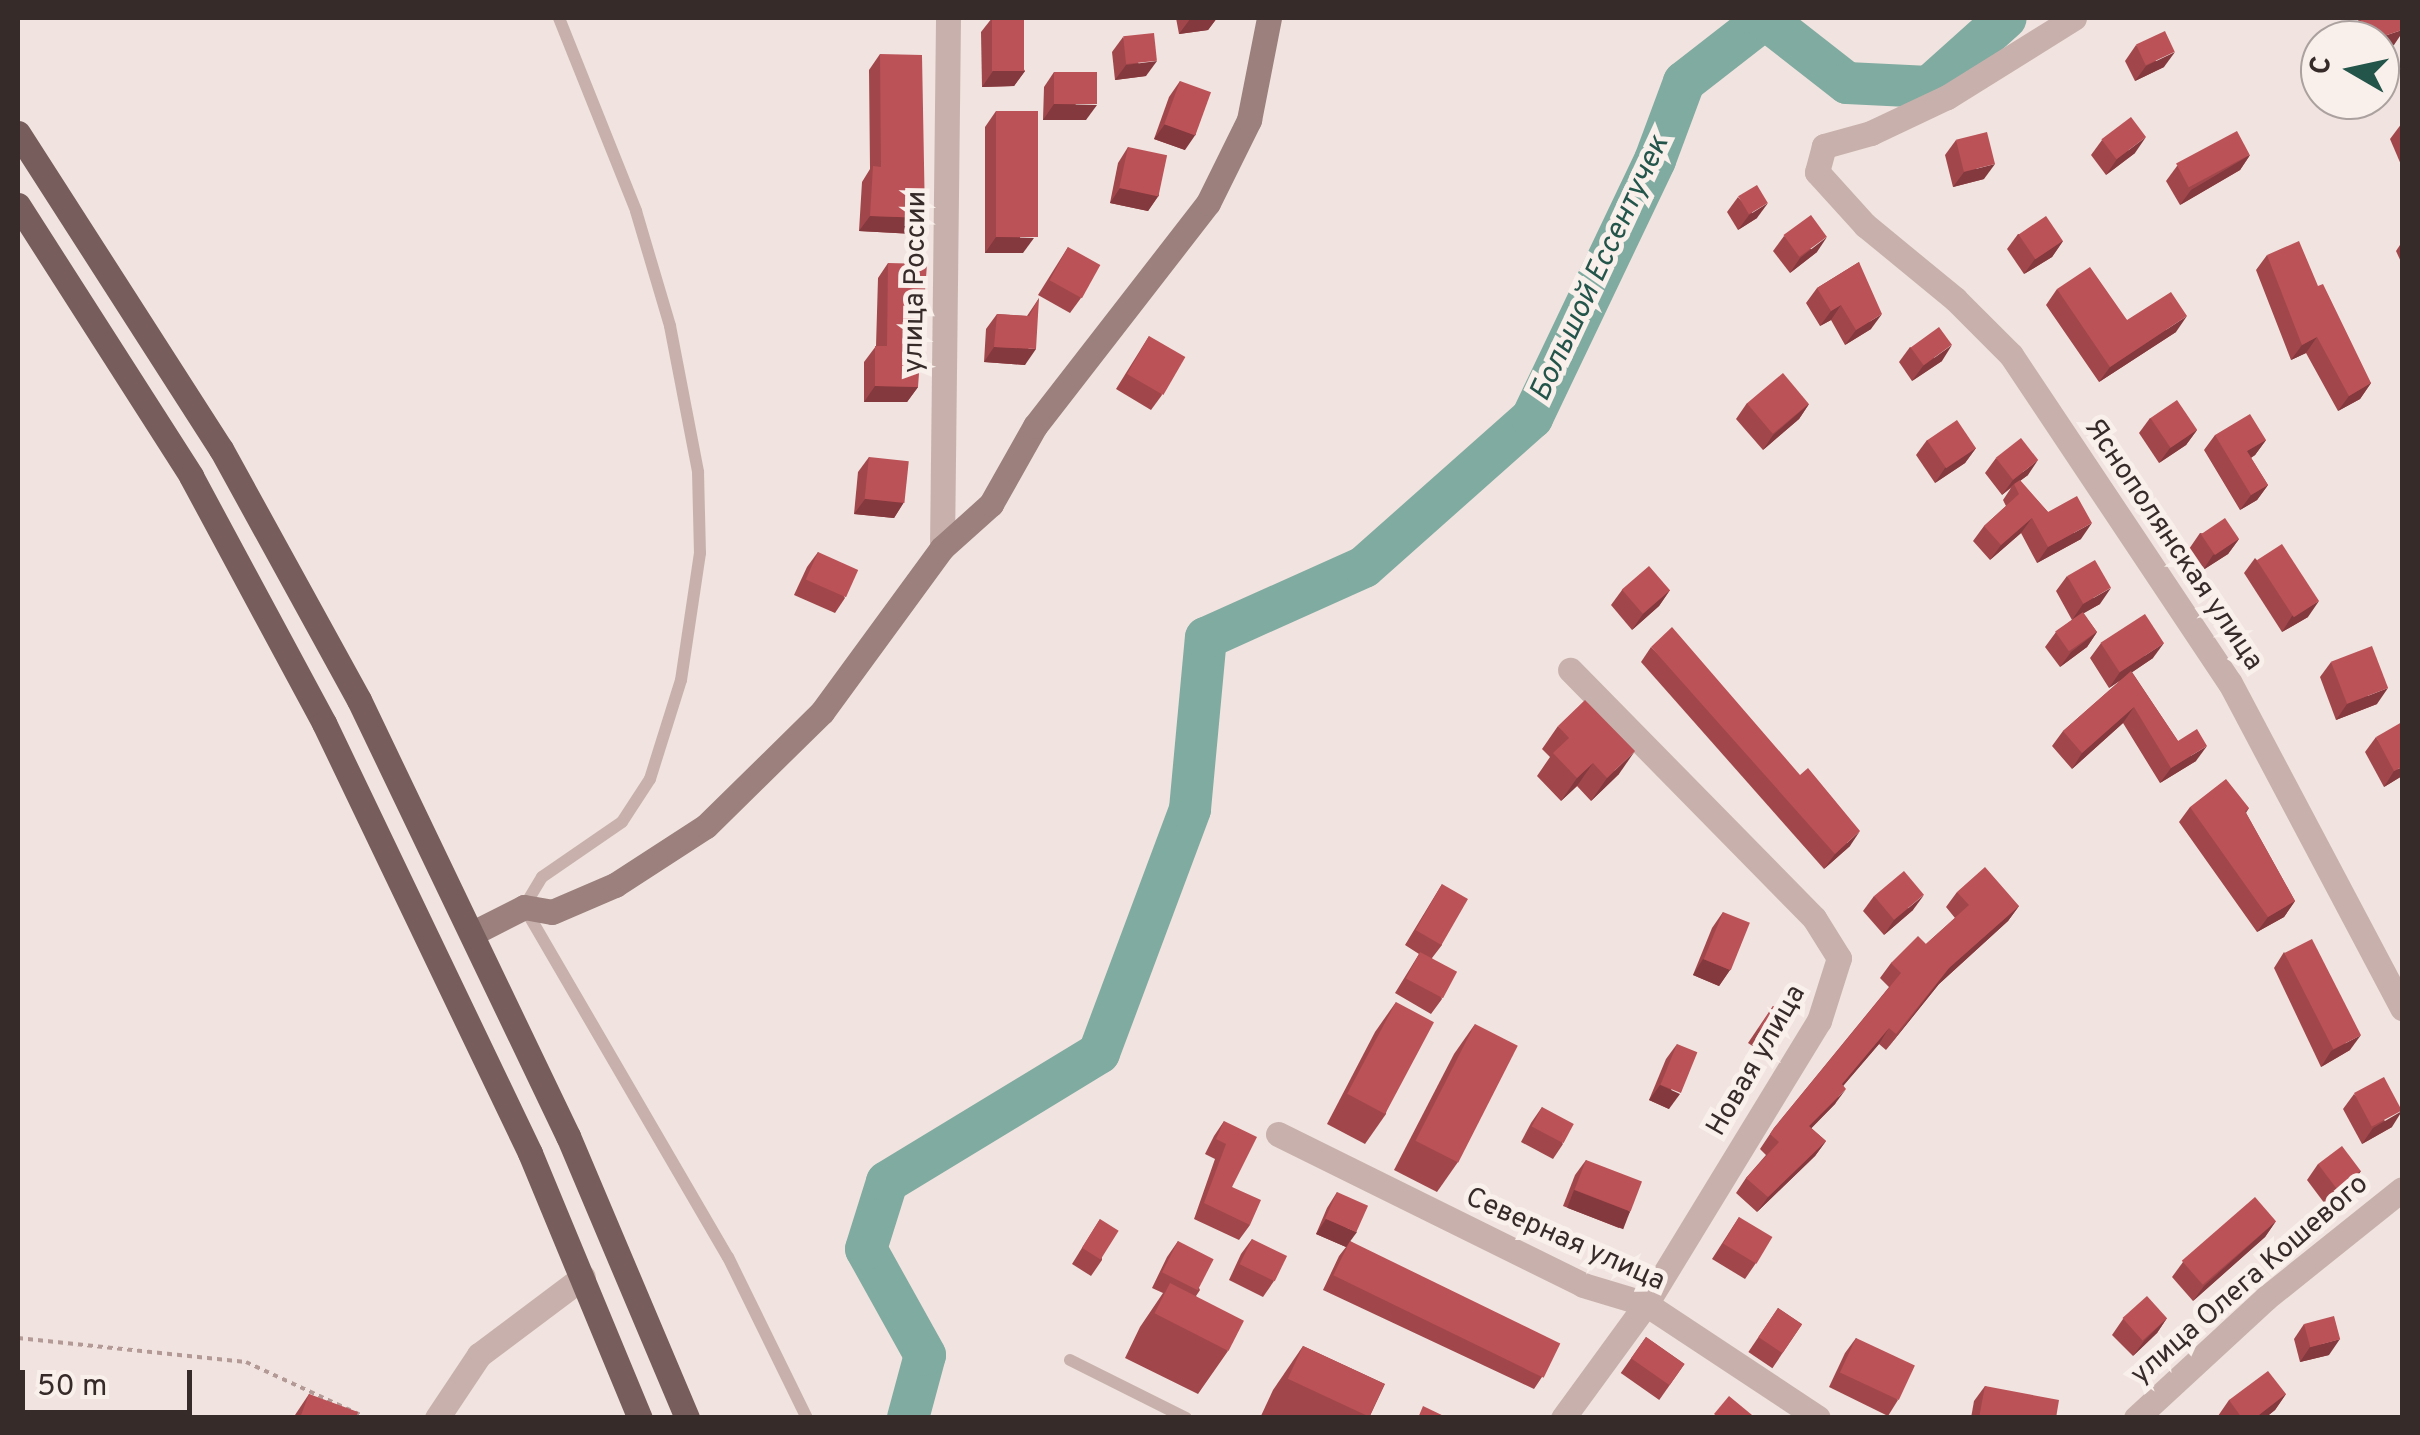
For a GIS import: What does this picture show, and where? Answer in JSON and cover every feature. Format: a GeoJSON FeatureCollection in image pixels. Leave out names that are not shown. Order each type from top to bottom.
{"type":"FeatureCollection","features":[{"type":"Feature","properties":{"kind":"main road"},"geometry":{"type":"LineString","coordinates":[[18,134],[221,449],[288,564],[475,932],[686,1418]]}},
{"type":"Feature","properties":{"kind":"main road"},"geometry":{"type":"LineString","coordinates":[[18,205],[192,476],[257,593],[446,971],[583,1277],[640,1418]]}},
{"type":"Feature","properties":{"kind":"street","name":"улица России"},"geometry":{"type":"LineString","coordinates":[[942,548],[948,18]]}},
{"type":"Feature","properties":{"kind":"street"},"geometry":{"type":"LineString","coordinates":[[475,932],[524,907],[552,912],[615,885],[706,826],[822,712],[942,548],[991,504],[1035,426],[1208,203],[1249,120],[1269,18]]}},
{"type":"Feature","properties":{"kind":"street","name":"Яснополянская улица"},"geometry":{"type":"LineString","coordinates":[[2074,18],[1947,98],[1871,133],[1824,146],[1817,172],[1865,225],[1955,298],[2011,355],[2230,683],[2402,1008]]}},
{"type":"Feature","properties":{"kind":"street","name":"Новая улица"},"geometry":{"type":"LineString","coordinates":[[1563,1418],[1646,1304],[1819,1022],[1839,958],[1814,918],[1570,670]]}},
{"type":"Feature","properties":{"kind":"street","name":"Северная улица"},"geometry":{"type":"LineString","coordinates":[[1278,1134],[1583,1285],[1646,1304],[1818,1418]]}},
{"type":"Feature","properties":{"kind":"street","name":"улица Олега Кошевого"},"geometry":{"type":"LineString","coordinates":[[2136,1418],[2266,1298],[2402,1189]]}},
{"type":"Feature","properties":{"kind":"street"},"geometry":{"type":"LineString","coordinates":[[437,1418],[479,1355],[583,1277]]}},
{"type":"Feature","properties":{"kind":"lane"},"geometry":{"type":"LineString","coordinates":[[559,18],[630,194],[670,326],[698,472],[700,553],[680,680],[650,779],[622,822],[580,857],[542,876],[524,907],[728,1257],[807,1418]]}},
{"type":"Feature","properties":{"kind":"lane"},"geometry":{"type":"LineString","coordinates":[[1070,1360],[1186,1418]]}},
{"type":"Feature","properties":{"kind":"path"},"geometry":{"type":"LineString","coordinates":[[18,1338],[246,1362],[367,1418]]}},
{"type":"Feature","properties":{"kind":"building"},"geometry":{"type":"Polygon","coordinates":[[[992,18],[1024,18],[1024,71],[992,71],[992,18]]]}},
{"type":"Feature","properties":{"kind":"building"},"geometry":{"type":"Polygon","coordinates":[[[2401,18],[2402,30],[2400,20],[2361,20],[2401,18]]]}},
{"type":"Feature","properties":{"kind":"building"},"geometry":{"type":"Polygon","coordinates":[[[2165,31],[2175,52],[2146,65],[2136,45],[2165,31]]]}},
{"type":"Feature","properties":{"kind":"building"},"geometry":{"type":"Polygon","coordinates":[[[1154,33],[1157,61],[1126,64],[1123,36],[1154,33]]]}},
{"type":"Feature","properties":{"kind":"building"},"geometry":{"type":"Polygon","coordinates":[[[880,54],[922,55],[925,218],[870,216],[873,166],[881,167],[880,54]]]}},
{"type":"Feature","properties":{"kind":"building"},"geometry":{"type":"Polygon","coordinates":[[[1054,72],[1097,72],[1097,104],[1054,104],[1054,72]]]}},
{"type":"Feature","properties":{"kind":"building"},"geometry":{"type":"Polygon","coordinates":[[[1180,81],[1211,92],[1195,136],[1164,124],[1180,81]]]}},
{"type":"Feature","properties":{"kind":"building"},"geometry":{"type":"Polygon","coordinates":[[[996,111],[1038,111],[1038,237],[996,237],[996,111]]]}},
{"type":"Feature","properties":{"kind":"building"},"geometry":{"type":"Polygon","coordinates":[[[2131,117],[2146,137],[2116,159],[2101,139],[2131,117]]]}},
{"type":"Feature","properties":{"kind":"building"},"geometry":{"type":"Polygon","coordinates":[[[2237,131],[2250,155],[2189,187],[2176,163],[2237,131]]]}},
{"type":"Feature","properties":{"kind":"building"},"geometry":{"type":"Polygon","coordinates":[[[1987,132],[1995,164],[1964,172],[1956,140],[1987,132]]]}},
{"type":"Feature","properties":{"kind":"building"},"geometry":{"type":"Polygon","coordinates":[[[1128,147],[1167,155],[1158,196],[1119,188],[1128,147]]]}},
{"type":"Feature","properties":{"kind":"building"},"geometry":{"type":"Polygon","coordinates":[[[1757,185],[1768,203],[1749,214],[1738,196],[1757,185]]]}},
{"type":"Feature","properties":{"kind":"building"},"geometry":{"type":"Polygon","coordinates":[[[1811,215],[1827,237],[1799,257],[1783,235],[1811,215]]]}},
{"type":"Feature","properties":{"kind":"building"},"geometry":{"type":"Polygon","coordinates":[[[2046,216],[2063,241],[2035,259],[2019,234],[2046,216]]]}},
{"type":"Feature","properties":{"kind":"building"},"geometry":{"type":"Polygon","coordinates":[[[2299,241],[2318,286],[2323,284],[2371,383],[2349,396],[2317,337],[2302,345],[2267,255],[2299,241]]]}},
{"type":"Feature","properties":{"kind":"building"},"geometry":{"type":"Polygon","coordinates":[[[1068,247],[1100,265],[1082,298],[1050,280],[1068,247]]]}},
{"type":"Feature","properties":{"kind":"building"},"geometry":{"type":"Polygon","coordinates":[[[1859,262],[1882,314],[1856,330],[1841,305],[1831,311],[1817,288],[1859,262]]]}},
{"type":"Feature","properties":{"kind":"building"},"geometry":{"type":"Polygon","coordinates":[[[888,263],[927,264],[918,387],[875,386],[875,346],[887,346],[888,263]]]}},
{"type":"Feature","properties":{"kind":"building"},"geometry":{"type":"Polygon","coordinates":[[[2090,267],[2127,320],[2171,292],[2187,316],[2110,367],[2057,289],[2090,267]]]}},
{"type":"Feature","properties":{"kind":"building"},"geometry":{"type":"Polygon","coordinates":[[[1039,298],[1036,349],[994,347],[997,314],[1029,316],[1039,298]]]}},
{"type":"Feature","properties":{"kind":"building"},"geometry":{"type":"Polygon","coordinates":[[[1939,327],[1952,345],[1924,365],[1911,348],[1939,327]]]}},
{"type":"Feature","properties":{"kind":"building"},"geometry":{"type":"Polygon","coordinates":[[[1149,336],[1185,357],[1163,395],[1127,374],[1149,336]]]}},
{"type":"Feature","properties":{"kind":"building"},"geometry":{"type":"Polygon","coordinates":[[[1783,373],[1809,404],[1773,434],[1747,403],[1783,373]]]}},
{"type":"Feature","properties":{"kind":"building"},"geometry":{"type":"Polygon","coordinates":[[[2177,400],[2197,430],[2171,448],[2150,418],[2177,400]]]}},
{"type":"Feature","properties":{"kind":"building"},"geometry":{"type":"Polygon","coordinates":[[[2250,414],[2266,440],[2247,451],[2268,485],[2251,495],[2215,435],[2250,414]]]}},
{"type":"Feature","properties":{"kind":"building"},"geometry":{"type":"Polygon","coordinates":[[[1957,420],[1976,448],[1946,468],[1927,440],[1957,420]]]}},
{"type":"Feature","properties":{"kind":"building"},"geometry":{"type":"Polygon","coordinates":[[[2021,438],[2038,460],[2013,480],[1996,458],[2021,438]]]}},
{"type":"Feature","properties":{"kind":"building"},"geometry":{"type":"Polygon","coordinates":[[[869,457],[909,461],[904,503],[865,499],[869,457]]]}},
{"type":"Feature","properties":{"kind":"building"},"geometry":{"type":"Polygon","coordinates":[[[2020,480],[2048,512],[2077,496],[2092,523],[2048,547],[2032,518],[2001,545],[1984,526],[2019,494],[2014,484],[2020,480]]]}},
{"type":"Feature","properties":{"kind":"building"},"geometry":{"type":"Polygon","coordinates":[[[2225,518],[2239,539],[2215,555],[2201,534],[2225,518]]]}},
{"type":"Feature","properties":{"kind":"building"},"geometry":{"type":"Polygon","coordinates":[[[2282,544],[2319,601],[2294,617],[2257,560],[2282,544]]]}},
{"type":"Feature","properties":{"kind":"building"},"geometry":{"type":"Polygon","coordinates":[[[818,552],[858,570],[846,597],[806,579],[818,552]]]}},
{"type":"Feature","properties":{"kind":"building"},"geometry":{"type":"Polygon","coordinates":[[[2095,560],[2111,588],[2083,604],[2067,576],[2095,560]]]}},
{"type":"Feature","properties":{"kind":"building"},"geometry":{"type":"Polygon","coordinates":[[[1649,566],[1670,590],[1643,614],[1622,590],[1649,566]]]}},
{"type":"Feature","properties":{"kind":"building"},"geometry":{"type":"Polygon","coordinates":[[[2083,612],[2097,632],[2069,651],[2055,632],[2083,612]]]}},
{"type":"Feature","properties":{"kind":"building"},"geometry":{"type":"Polygon","coordinates":[[[2145,614],[2164,643],[2120,672],[2101,643],[2145,614]]]}},
{"type":"Feature","properties":{"kind":"building"},"geometry":{"type":"Polygon","coordinates":[[[1672,627],[1800,775],[1808,768],[1860,831],[1835,854],[1651,647],[1672,627]]]}},
{"type":"Feature","properties":{"kind":"building"},"geometry":{"type":"Polygon","coordinates":[[[2372,646],[2388,688],[2347,704],[2331,662],[2372,646]]]}},
{"type":"Feature","properties":{"kind":"building"},"geometry":{"type":"Polygon","coordinates":[[[2131,671],[2178,741],[2197,729],[2207,746],[2171,768],[2134,707],[2082,753],[2063,731],[2131,671]]]}},
{"type":"Feature","properties":{"kind":"building"},"geometry":{"type":"Polygon","coordinates":[[[1585,700],[1635,751],[1607,778],[1593,763],[1577,778],[1553,753],[1569,738],[1558,726],[1585,700]]]}},
{"type":"Feature","properties":{"kind":"building"},"geometry":{"type":"Polygon","coordinates":[[[2402,722],[2402,767],[2394,771],[2376,737],[2402,722]]]}},
{"type":"Feature","properties":{"kind":"building"},"geometry":{"type":"Polygon","coordinates":[[[2226,779],[2249,808],[2245,811],[2295,901],[2268,917],[2190,807],[2226,779]]]}},
{"type":"Feature","properties":{"kind":"building"},"geometry":{"type":"Polygon","coordinates":[[[1985,867],[2019,906],[1949,968],[1896,1034],[1889,1028],[1842,1084],[1846,1089],[1809,1126],[1826,1141],[1768,1197],[1746,1178],[1779,1142],[1770,1134],[1901,973],[1891,963],[1918,936],[1926,944],[1969,905],[1957,892],[1985,867]]]}},
{"type":"Feature","properties":{"kind":"building"},"geometry":{"type":"Polygon","coordinates":[[[1904,871],[1924,895],[1894,920],[1874,896],[1904,871]]]}},
{"type":"Feature","properties":{"kind":"building"},"geometry":{"type":"Polygon","coordinates":[[[1442,884],[1468,899],[1441,945],[1416,930],[1442,884]]]}},
{"type":"Feature","properties":{"kind":"building"},"geometry":{"type":"Polygon","coordinates":[[[1723,912],[1750,923],[1731,970],[1704,959],[1723,912]]]}},
{"type":"Feature","properties":{"kind":"building"},"geometry":{"type":"Polygon","coordinates":[[[2312,939],[2361,1035],[2333,1049],[2284,953],[2312,939]]]}},
{"type":"Feature","properties":{"kind":"building"},"geometry":{"type":"Polygon","coordinates":[[[1420,952],[1457,972],[1443,998],[1406,978],[1420,952]]]}},
{"type":"Feature","properties":{"kind":"building"},"geometry":{"type":"Polygon","coordinates":[[[1396,1002],[1434,1022],[1385,1114],[1347,1094],[1396,1002]]]}},
{"type":"Feature","properties":{"kind":"building"},"geometry":{"type":"Polygon","coordinates":[[[1773,1006],[1792,1018],[1778,1040],[1759,1028],[1773,1006]]]}},
{"type":"Feature","properties":{"kind":"building"},"geometry":{"type":"Polygon","coordinates":[[[1475,1024],[1518,1046],[1458,1163],[1416,1141],[1475,1024]]]}},
{"type":"Feature","properties":{"kind":"building"},"geometry":{"type":"Polygon","coordinates":[[[1677,1044],[1697,1052],[1681,1093],[1661,1085],[1677,1044]]]}},
{"type":"Feature","properties":{"kind":"building"},"geometry":{"type":"Polygon","coordinates":[[[2384,1077],[2402,1111],[2372,1127],[2354,1093],[2384,1077]]]}},
{"type":"Feature","properties":{"kind":"building"},"geometry":{"type":"Polygon","coordinates":[[[1542,1107],[1574,1124],[1563,1143],[1532,1126],[1542,1107]]]}},
{"type":"Feature","properties":{"kind":"building"},"geometry":{"type":"Polygon","coordinates":[[[1224,1121],[1257,1137],[1232,1187],[1261,1200],[1250,1225],[1204,1203],[1226,1144],[1216,1139],[1224,1121]]]}},
{"type":"Feature","properties":{"kind":"building"},"geometry":{"type":"Polygon","coordinates":[[[2342,1146],[2361,1171],[2337,1189],[2318,1164],[2342,1146]]]}},
{"type":"Feature","properties":{"kind":"building"},"geometry":{"type":"Polygon","coordinates":[[[1586,1160],[1642,1182],[1631,1211],[1575,1190],[1586,1160]]]}},
{"type":"Feature","properties":{"kind":"building"},"geometry":{"type":"Polygon","coordinates":[[[1337,1192],[1368,1206],[1356,1232],[1325,1218],[1337,1192]]]}},
{"type":"Feature","properties":{"kind":"building"},"geometry":{"type":"Polygon","coordinates":[[[2255,1197],[2276,1221],[2203,1285],[2182,1261],[2255,1197]]]}},
{"type":"Feature","properties":{"kind":"building"},"geometry":{"type":"Polygon","coordinates":[[[1739,1217],[1772,1237],[1756,1264],[1723,1244],[1739,1217]]]}},
{"type":"Feature","properties":{"kind":"building"},"geometry":{"type":"Polygon","coordinates":[[[1100,1219],[1119,1231],[1101,1259],[1082,1248],[1100,1219]]]}},
{"type":"Feature","properties":{"kind":"building"},"geometry":{"type":"Polygon","coordinates":[[[1252,1239],[1287,1256],[1275,1281],[1240,1264],[1252,1239]]]}},
{"type":"Feature","properties":{"kind":"building"},"geometry":{"type":"Polygon","coordinates":[[[1178,1241],[1214,1259],[1198,1290],[1162,1272],[1178,1241]]]}},
{"type":"Feature","properties":{"kind":"building"},"geometry":{"type":"Polygon","coordinates":[[[1350,1241],[1560,1344],[1544,1378],[1333,1275],[1350,1241]]]}},
{"type":"Feature","properties":{"kind":"building"},"geometry":{"type":"Polygon","coordinates":[[[1170,1283],[1244,1321],[1229,1351],[1155,1313],[1170,1283]]]}},
{"type":"Feature","properties":{"kind":"building"},"geometry":{"type":"Polygon","coordinates":[[[2147,1296],[2167,1318],[2143,1340],[2122,1318],[2147,1296]]]}},
{"type":"Feature","properties":{"kind":"building"},"geometry":{"type":"Polygon","coordinates":[[[1778,1308],[1802,1324],[1782,1353],[1758,1337],[1778,1308]]]}},
{"type":"Feature","properties":{"kind":"building"},"geometry":{"type":"Polygon","coordinates":[[[2334,1316],[2340,1339],[2310,1347],[2304,1324],[2334,1316]]]}},
{"type":"Feature","properties":{"kind":"building"},"geometry":{"type":"Polygon","coordinates":[[[1646,1337],[1685,1364],[1670,1385],[1631,1358],[1646,1337]]]}},
{"type":"Feature","properties":{"kind":"building"},"geometry":{"type":"Polygon","coordinates":[[[1856,1338],[1915,1365],[1899,1400],[1840,1372],[1856,1338]]]}},
{"type":"Feature","properties":{"kind":"building"},"geometry":{"type":"Polygon","coordinates":[[[1303,1346],[1385,1384],[1369,1417],[1288,1379],[1303,1346]]]}},
{"type":"Feature","properties":{"kind":"building"},"geometry":{"type":"Polygon","coordinates":[[[2268,1371],[2286,1394],[2255,1418],[2242,1418],[2229,1400],[2268,1371]]]}},
{"type":"Feature","properties":{"kind":"building"},"geometry":{"type":"Polygon","coordinates":[[[1985,1386],[2059,1400],[2056,1418],[1979,1418],[1985,1386]]]}},
{"type":"Feature","properties":{"kind":"building"},"geometry":{"type":"Polygon","coordinates":[[[309,1394],[358,1412],[356,1418],[300,1418],[309,1394]]]}},
{"type":"Feature","properties":{"kind":"building"},"geometry":{"type":"Polygon","coordinates":[[[1729,1396],[1752,1415],[1750,1418],[1719,1418],[1714,1414],[1729,1396]]]}},
{"type":"Feature","properties":{"kind":"building"},"geometry":{"type":"Polygon","coordinates":[[[1423,1406],[1448,1418],[1418,1418],[1423,1406]]]}},
{"type":"Feature","properties":{"kind":"waterway","name":"Большой Ессентучек"},"geometry":{"type":"LineString","coordinates":[[908,1418],[925,1355],[866,1249],[887,1182],[1099,1053],[1190,809],[1206,638],[1364,567],[1532,418],[1655,160],[1684,82],[1765,19],[1847,83],[1929,87],[2006,18]]}}]}
